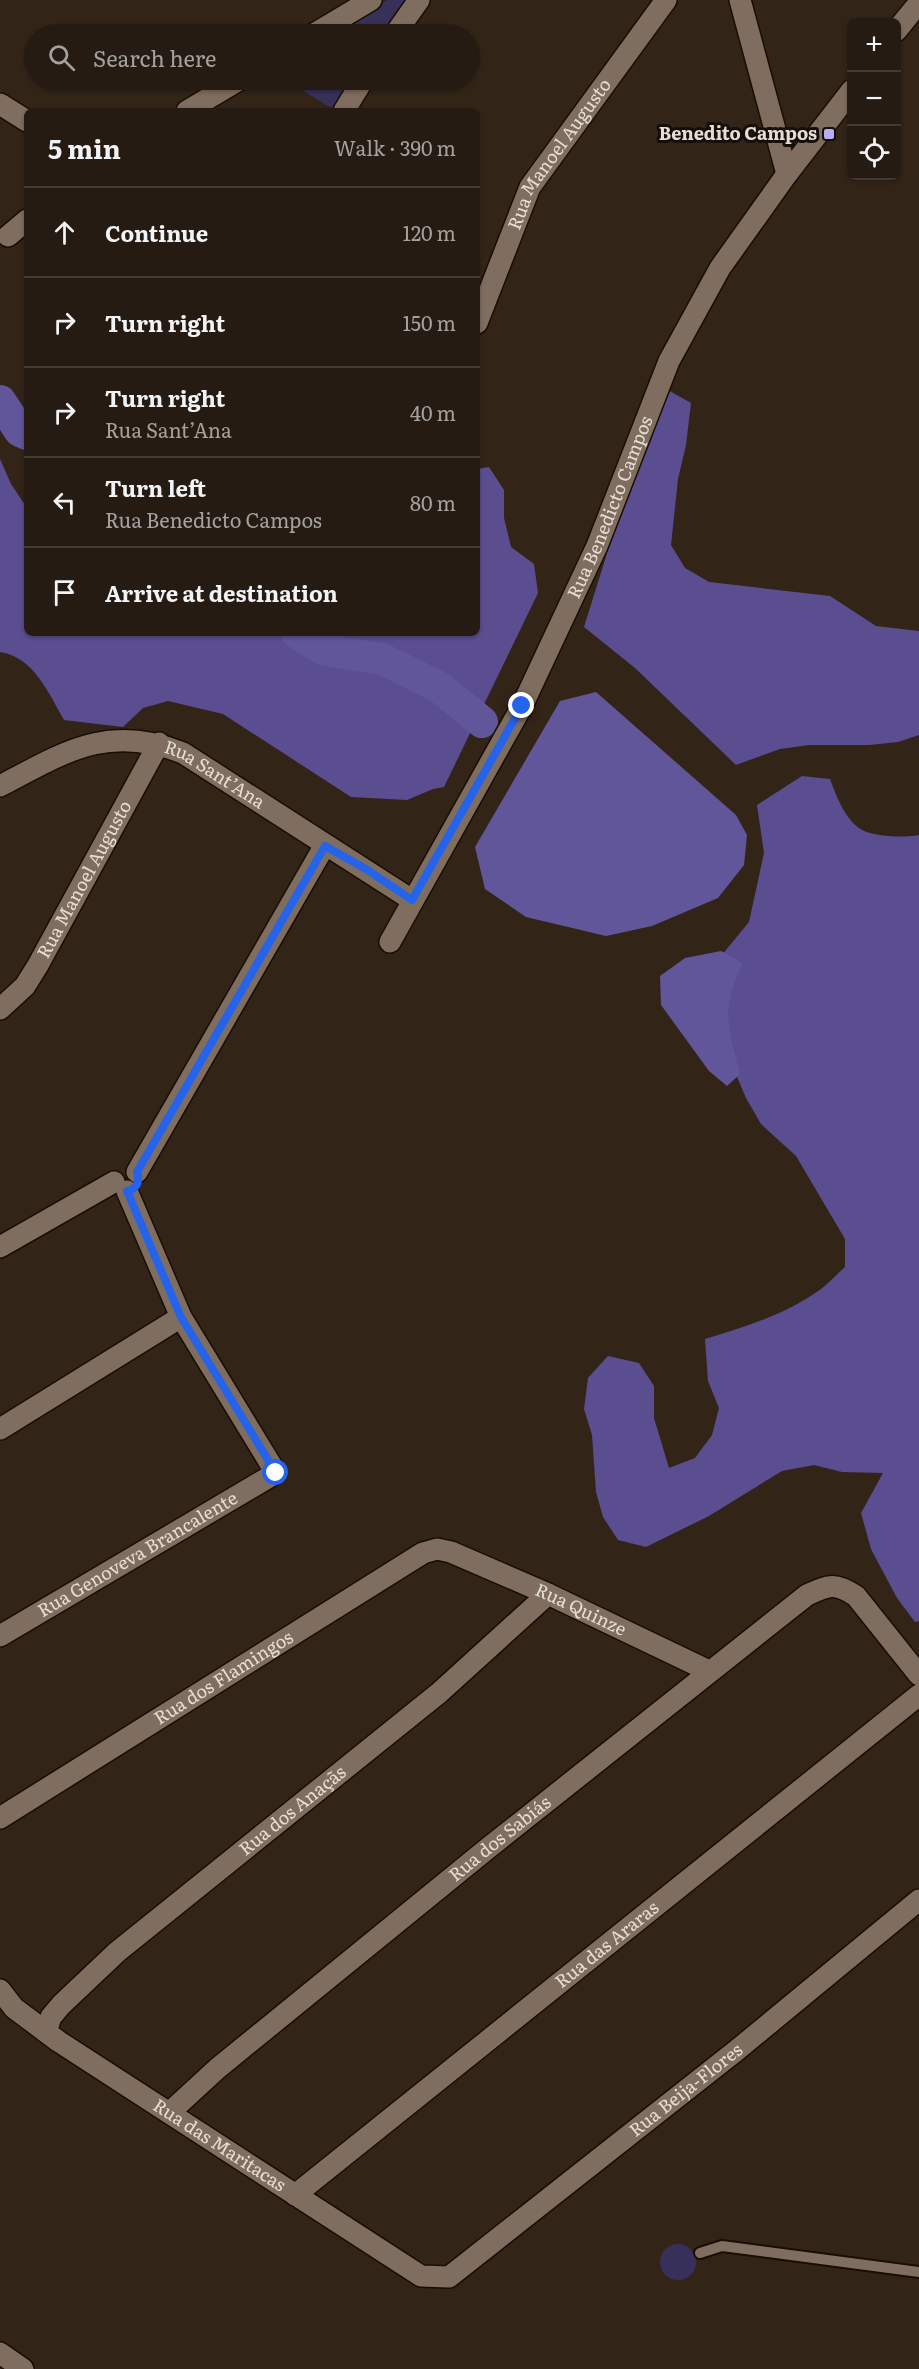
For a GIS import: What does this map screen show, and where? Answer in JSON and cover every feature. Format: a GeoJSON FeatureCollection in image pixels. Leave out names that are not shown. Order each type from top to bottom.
{"type":"FeatureCollection","features":[{"type":"Feature","properties":{"kind":"street"},"geometry":{"type":"LineString","coordinates":[[331,24],[371,0]]}},
{"type":"Feature","properties":{"kind":"street"},"geometry":{"type":"LineString","coordinates":[[402,24],[420,0]]}},
{"type":"Feature","properties":{"kind":"street","name":"Rua Manoel Augusto"},"geometry":{"type":"LineString","coordinates":[[480,315],[530,187],[666,0]]}},
{"type":"Feature","properties":{"kind":"street"},"geometry":{"type":"LineString","coordinates":[[740,0],[787,174]]}},
{"type":"Feature","properties":{"kind":"street"},"geometry":{"type":"LineString","coordinates":[[901,26],[919,3]]}},
{"type":"Feature","properties":{"kind":"street"},"geometry":{"type":"LineString","coordinates":[[191,108],[222,90]]}},
{"type":"Feature","properties":{"kind":"street"},"geometry":{"type":"LineString","coordinates":[[346,108],[357,90]]}},
{"type":"Feature","properties":{"kind":"street","name":"Rua Benedicto Campos"},"geometry":{"type":"LineString","coordinates":[[390,942],[527,695],[597,546],[669,361],[720,268],[787,174],[847,96]]}},
{"type":"Feature","properties":{"kind":"street"},"geometry":{"type":"LineString","coordinates":[[0,104],[24,119]]}},
{"type":"Feature","properties":{"kind":"street"},"geometry":{"type":"LineString","coordinates":[[8,236],[24,223]]}},
{"type":"Feature","properties":{"kind":"street","name":"Rua Sant’Ana"},"geometry":{"type":"LineString","coordinates":[[0,786],[61,754],[82,746],[107,740],[132,739],[159,743],[183,753],[412,900]]}},
{"type":"Feature","properties":{"kind":"street","name":"Rua Manoel Augusto"},"geometry":{"type":"LineString","coordinates":[[0,1009],[25,986],[38,965],[159,743]]}},
{"type":"Feature","properties":{"kind":"street"},"geometry":{"type":"LineString","coordinates":[[0,1429],[181,1317],[121,1187],[113,1177],[122,1167],[133,1168],[137,1172],[325,846]]}},
{"type":"Feature","properties":{"kind":"street"},"geometry":{"type":"LineString","coordinates":[[0,1248],[121,1187]]}},
{"type":"Feature","properties":{"kind":"street","name":"Rua Genoveva Brancalente"},"geometry":{"type":"LineString","coordinates":[[0,1636],[276,1473],[181,1317]]}},
{"type":"Feature","properties":{"kind":"street","name":"Rua dos Flamingos"},"geometry":{"type":"LineString","coordinates":[[0,1818],[423,1553],[437,1549],[451,1551]]}},
{"type":"Feature","properties":{"kind":"street","name":"Rua Quinze"},"geometry":{"type":"LineString","coordinates":[[451,1551],[548,1594],[709,1671]]}},
{"type":"Feature","properties":{"kind":"street","name":"Rua dos Sabiás"},"geometry":{"type":"LineString","coordinates":[[169,2113],[270,2025],[709,1671],[807,1595],[829,1585],[844,1588],[856,1596],[919,1675]]}},
{"type":"Feature","properties":{"kind":"street","name":"Rua dos Anaçãs"},"geometry":{"type":"LineString","coordinates":[[46,2032],[51,2017],[61,2005],[117,1952],[439,1693],[548,1594]]}},
{"type":"Feature","properties":{"kind":"street","name":"Rua das Araras"},"geometry":{"type":"LineString","coordinates":[[296,2195],[919,1695]]}},
{"type":"Feature","properties":{"kind":"street","name":"Rua Beija-Flores"},"geometry":{"type":"LineString","coordinates":[[449,2277],[737,2050],[919,1900]]}},
{"type":"Feature","properties":{"kind":"street","name":"Rua das Maritacas"},"geometry":{"type":"LineString","coordinates":[[0,1990],[14,2008],[46,2032],[421,2277],[449,2277]]}},
{"type":"Feature","properties":{"kind":"street"},"geometry":{"type":"LineString","coordinates":[[0,2353],[23,2369]]}},
{"type":"Feature","properties":{"kind":"lane"},"geometry":{"type":"LineString","coordinates":[[700,2253],[722,2246],[919,2272]]}},
{"type":"Feature","properties":{"kind":"shaded area"},"geometry":{"type":"Polygon","coordinates":[[[387,0],[406,0],[390,24],[352,24],[387,0]]]}},
{"type":"Feature","properties":{"kind":"shaded area"},"geometry":{"type":"Polygon","coordinates":[[[302,90],[345,90],[334,108],[302,90]]]}},
{"type":"Feature","properties":{"kind":"shaded area"},"geometry":{"type":"Polygon","coordinates":[[[668,390],[691,403],[686,445],[678,479],[671,545],[685,568],[709,582],[830,596],[876,626],[919,631],[919,735],[898,742],[869,745],[809,745],[780,749],[736,765],[635,668],[584,627],[634,467],[651,441],[654,413],[668,390]]]}},
{"type":"Feature","properties":{"kind":"shaded area"},"geometry":{"type":"Polygon","coordinates":[[[0,459],[11,484],[24,504],[24,636],[480,636],[480,468],[489,467],[504,490],[504,518],[511,547],[534,564],[538,593],[444,787],[407,800],[351,797],[223,714],[168,701],[143,708],[123,727],[64,720],[46,688],[31,669],[12,655],[0,652],[0,459]]]}},
{"type":"Feature","properties":{"kind":"shaded area"},"geometry":{"type":"Polygon","coordinates":[[[596,692],[736,815],[747,835],[744,865],[718,898],[652,926],[606,936],[526,917],[485,889],[475,847],[560,701],[596,692]]]}},
{"type":"Feature","properties":{"kind":"shaded area"},"geometry":{"type":"Polygon","coordinates":[[[802,776],[830,779],[845,812],[864,831],[888,836],[919,835],[919,1621],[915,1622],[897,1598],[871,1549],[861,1513],[883,1473],[842,1472],[814,1465],[782,1471],[709,1516],[646,1547],[618,1540],[603,1517],[596,1492],[592,1435],[584,1409],[588,1378],[608,1356],[639,1363],[654,1386],[654,1418],[669,1468],[695,1458],[712,1435],[719,1408],[708,1381],[705,1339],[794,1306],[821,1289],[845,1267],[845,1239],[796,1156],[761,1124],[746,1098],[716,1027],[712,967],[749,922],[764,853],[757,805],[802,776]]]}},
{"type":"Feature","properties":{"kind":"shaded area"},"geometry":{"type":"Polygon","coordinates":[[[721,951],[743,963],[731,993],[728,1018],[740,1074],[727,1086],[709,1071],[661,1005],[660,976],[685,958],[721,951]]]}},
{"type":"Feature","properties":{"kind":"shaded area"},"geometry":{"type":"Polygon","coordinates":[[[678,2244],[691,2249],[696,2262],[691,2275],[678,2280],[665,2275],[660,2262],[665,2249],[678,2244]]]}},
{"type":"Feature","properties":{"kind":"waterway"},"geometry":{"type":"LineString","coordinates":[[0,401],[20,431],[24,433]]}},
{"type":"Feature","properties":{"kind":"waterway"},"geometry":{"type":"LineString","coordinates":[[302,636],[324,650],[382,659],[439,687],[482,722]]}},
{"type":"Feature","properties":{"kind":"place","name":"Benedito Campos"},"geometry":{"type":"Point","coordinates":[829,134]}},
{"type":"Feature","properties":{"kind":"route"},"geometry":{"type":"LineString","coordinates":[[276,1473],[181,1317],[127,1191],[135,1188],[138,1183],[137,1172],[325,846],[366,869],[412,900],[522,706]]}}]}
